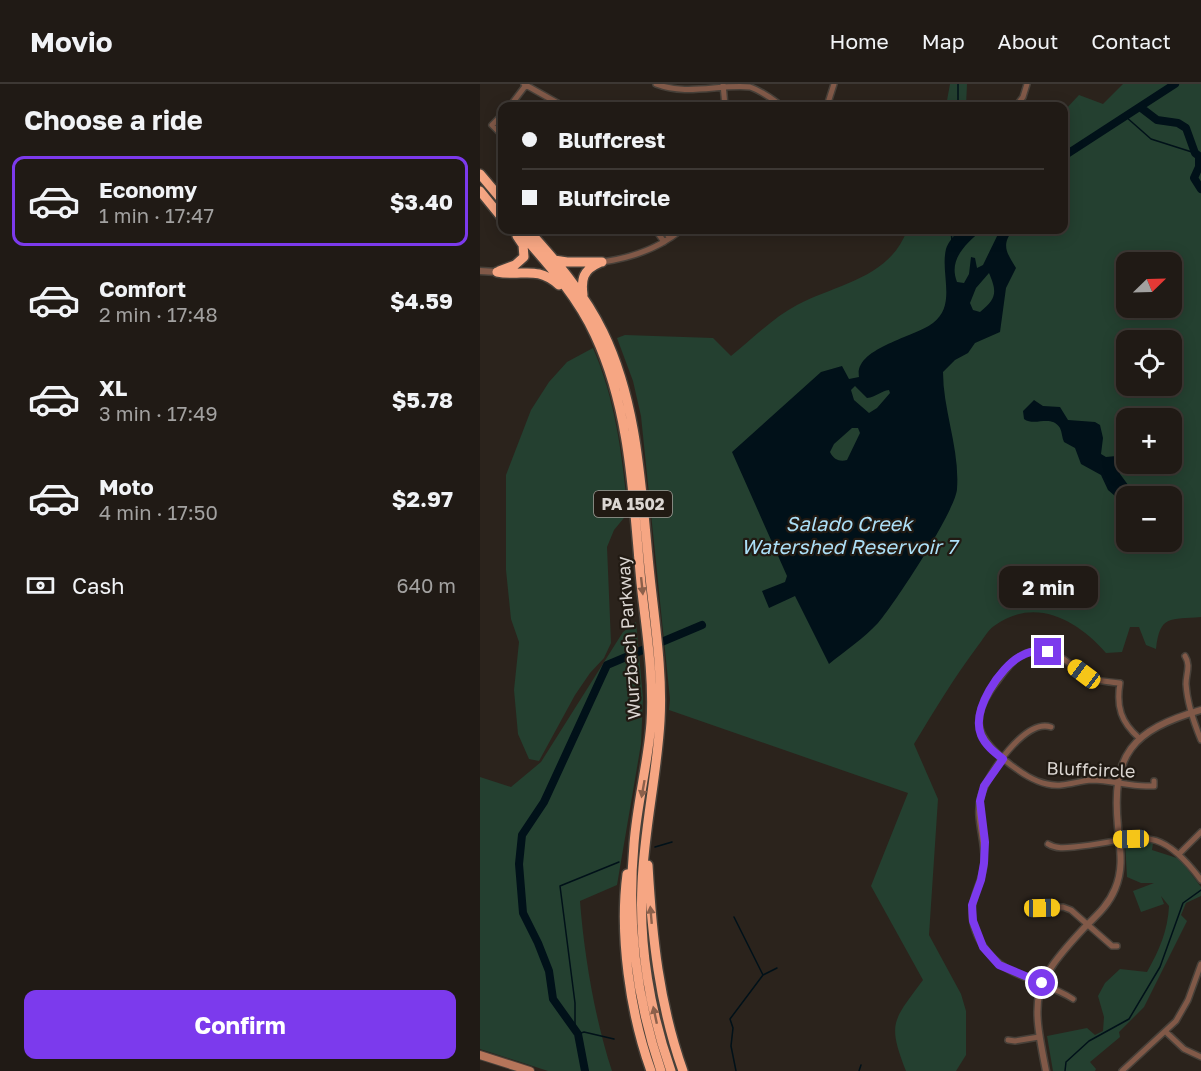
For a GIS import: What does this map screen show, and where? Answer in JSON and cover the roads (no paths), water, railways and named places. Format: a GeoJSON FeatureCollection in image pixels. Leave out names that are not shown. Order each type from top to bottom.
{"type":"FeatureCollection","features":[{"type":"Feature","properties":{"kind":"highway"},"geometry":{"type":"LineString","coordinates":[[480,177],[498,196]]}},
{"type":"Feature","properties":{"kind":"highway"},"geometry":{"type":"LineString","coordinates":[[480,177],[498,206]]}},
{"type":"Feature","properties":{"kind":"highway"},"geometry":{"type":"LineString","coordinates":[[480,191],[498,214]]}},
{"type":"Feature","properties":{"kind":"highway"},"geometry":{"type":"LineString","coordinates":[[497,272],[515,265],[524,257],[523,245],[515,234]]}},
{"type":"Feature","properties":{"kind":"highway","name":"Wurzbach Parkway"},"geometry":{"type":"LineString","coordinates":[[522,234],[578,297]]}},
{"type":"Feature","properties":{"kind":"highway","name":"Wurzbach Parkway"},"geometry":{"type":"LineString","coordinates":[[531,234],[554,260],[603,342],[623,418],[661,720],[646,842],[641,909],[646,970],[658,1031],[671,1071]]}},
{"type":"Feature","properties":{"kind":"highway"},"geometry":{"type":"LineString","coordinates":[[554,260],[602,262]]}},
{"type":"Feature","properties":{"kind":"highway"},"geometry":{"type":"LineString","coordinates":[[497,272],[507,274],[532,271],[544,274],[578,297],[582,277],[591,266],[602,262]]}},
{"type":"Feature","properties":{"kind":"highway","name":"Wurzbach Parkway"},"geometry":{"type":"LineString","coordinates":[[654,665],[649,749],[634,842],[634,947],[645,1020],[661,1071]]}},
{"type":"Feature","properties":{"kind":"highway"},"geometry":{"type":"LineString","coordinates":[[634,842],[624,894],[624,926],[636,1016],[650,1070]]}},
{"type":"Feature","properties":{"kind":"highway"},"geometry":{"type":"LineString","coordinates":[[646,842],[658,974],[664,1010],[683,1071]]}},
{"type":"Feature","properties":{"kind":"main road"},"geometry":{"type":"LineString","coordinates":[[480,1055],[530,1071]]}},
{"type":"Feature","properties":{"kind":"street"},"geometry":{"type":"LineString","coordinates":[[656,84],[685,90],[723,85],[751,88],[775,102]]}},
{"type":"Feature","properties":{"kind":"street"},"geometry":{"type":"LineString","coordinates":[[828,102],[834,84]]}},
{"type":"Feature","properties":{"kind":"street"},"geometry":{"type":"LineString","coordinates":[[1019,102],[1027,84]]}},
{"type":"Feature","properties":{"kind":"street"},"geometry":{"type":"LineString","coordinates":[[513,102],[525,85],[556,102]]}},
{"type":"Feature","properties":{"kind":"street"},"geometry":{"type":"LineString","coordinates":[[723,85],[725,102]]}},
{"type":"Feature","properties":{"kind":"street"},"geometry":{"type":"LineString","coordinates":[[498,119],[492,125],[498,131]]}},
{"type":"Feature","properties":{"kind":"street"},"geometry":{"type":"LineString","coordinates":[[659,234],[664,242]]}},
{"type":"Feature","properties":{"kind":"street"},"geometry":{"type":"LineString","coordinates":[[667,234],[670,238]]}},
{"type":"Feature","properties":{"kind":"street"},"geometry":{"type":"LineString","coordinates":[[602,262],[631,257],[664,242],[676,234]]}},
{"type":"Feature","properties":{"kind":"street"},"geometry":{"type":"LineString","coordinates":[[480,271],[497,272]]}},
{"type":"Feature","properties":{"kind":"street","name":"Bluffcircle"},"geometry":{"type":"LineString","coordinates":[[1139,738],[1130,730],[1121,716],[1118,703],[1120,683],[1091,678],[1058,655],[1039,650],[1023,654],[1009,666],[987,694],[980,710],[981,736],[989,747],[1028,777],[1045,784],[1064,785],[1090,780],[1154,786],[1154,780]]}},
{"type":"Feature","properties":{"kind":"street"},"geometry":{"type":"LineString","coordinates":[[1185,656],[1189,664],[1187,690],[1201,740]]}},
{"type":"Feature","properties":{"kind":"street"},"geometry":{"type":"LineString","coordinates":[[1046,1071],[1039,1037],[1038,997],[1042,983],[1055,959],[1108,902],[1116,887],[1121,862],[1115,801],[1120,768],[1139,738],[1153,727],[1201,710]]}},
{"type":"Feature","properties":{"kind":"street"},"geometry":{"type":"LineString","coordinates":[[1051,727],[1041,725],[1028,731],[1003,759],[984,786],[980,801],[985,842],[984,863],[972,905],[973,921],[983,947],[999,965],[1073,999]]}},
{"type":"Feature","properties":{"kind":"street"},"geometry":{"type":"LineString","coordinates":[[1180,853],[1201,832]]}},
{"type":"Feature","properties":{"kind":"street"},"geometry":{"type":"LineString","coordinates":[[1048,844],[1053,848],[1072,848],[1119,839],[1154,840],[1180,853],[1201,880]]}},
{"type":"Feature","properties":{"kind":"street"},"geometry":{"type":"LineString","coordinates":[[1036,913],[1042,908],[1063,907],[1071,910],[1112,946],[1117,946]]}},
{"type":"Feature","properties":{"kind":"street"},"geometry":{"type":"LineString","coordinates":[[1122,1071],[1166,1032],[1181,1015],[1198,984],[1201,963]]}},
{"type":"Feature","properties":{"kind":"street"},"geometry":{"type":"LineString","coordinates":[[1166,1032],[1184,1049],[1201,1057]]}},
{"type":"Feature","properties":{"kind":"street"},"geometry":{"type":"LineString","coordinates":[[1008,1040],[1039,1037]]}},
{"type":"Feature","properties":{"kind":"water","name":"Salado Creek Watershed Reservoir 7"},"geometry":{"type":"Polygon","coordinates":[[[956,234],[978,234],[957,259],[955,274],[957,282],[964,283],[969,274],[971,257],[975,258],[977,268],[983,265],[998,234],[1010,234],[1006,245],[1016,268],[1006,288],[1000,332],[975,343],[968,353],[955,360],[943,372],[956,459],[957,489],[954,500],[923,557],[886,613],[867,634],[829,664],[795,596],[769,608],[762,591],[785,582],[787,576],[732,452],[821,372],[842,366],[849,379],[859,377],[860,367],[875,351],[933,323],[940,316],[946,298],[945,259],[950,241],[956,234]],[[989,273],[976,288],[970,303],[973,310],[980,312],[990,303],[994,294],[989,273]],[[855,386],[851,390],[854,400],[869,413],[877,408],[890,393],[889,390],[867,398],[855,386]],[[852,428],[834,444],[830,452],[835,459],[847,460],[860,433],[858,428],[852,428]]]}},
{"type":"Feature","properties":{"kind":"water"},"geometry":{"type":"Polygon","coordinates":[[[1034,400],[1043,406],[1060,407],[1068,420],[1095,422],[1100,425],[1103,438],[1101,454],[1106,457],[1116,456],[1116,474],[1120,474],[1129,486],[1116,486],[1115,496],[1108,490],[1101,475],[1081,464],[1075,448],[1064,442],[1060,428],[1056,424],[1048,421],[1028,421],[1024,419],[1023,411],[1034,400]]]}},
{"type":"Feature","properties":{"kind":"waterway"},"geometry":{"type":"LineString","coordinates":[[958,84],[958,102]]}},
{"type":"Feature","properties":{"kind":"waterway"},"geometry":{"type":"LineString","coordinates":[[1068,153],[1175,84]]}},
{"type":"Feature","properties":{"kind":"waterway"},"geometry":{"type":"LineString","coordinates":[[1140,107],[1157,120],[1178,123],[1186,128],[1195,153],[1199,156],[1199,167],[1194,178],[1201,189]]}},
{"type":"Feature","properties":{"kind":"waterway"},"geometry":{"type":"LineString","coordinates":[[1125,116],[1151,139],[1195,153]]}},
{"type":"Feature","properties":{"kind":"waterway"},"geometry":{"type":"LineString","coordinates":[[951,234],[952,241]]}},
{"type":"Feature","properties":{"kind":"waterway"},"geometry":{"type":"LineString","coordinates":[[585,1071],[578,1034],[553,999],[549,971],[523,913],[519,864],[522,835],[544,802],[607,665],[702,625]]}},
{"type":"Feature","properties":{"kind":"waterway"},"geometry":{"type":"LineString","coordinates":[[655,847],[672,842]]}},
{"type":"Feature","properties":{"kind":"waterway"},"geometry":{"type":"LineString","coordinates":[[575,1029],[575,1003],[560,886],[619,862]]}},
{"type":"Feature","properties":{"kind":"waterway"},"geometry":{"type":"LineString","coordinates":[[1065,1071],[1066,1062],[1089,1041],[1129,1019],[1160,967],[1183,903],[1201,890]]}},
{"type":"Feature","properties":{"kind":"waterway"},"geometry":{"type":"LineString","coordinates":[[734,917],[763,975],[730,1019],[733,1028],[731,1046],[736,1071]]}},
{"type":"Feature","properties":{"kind":"waterway"},"geometry":{"type":"LineString","coordinates":[[763,975],[777,968]]}},
{"type":"Feature","properties":{"kind":"waterway"},"geometry":{"type":"LineString","coordinates":[[578,1034],[584,1032],[614,1039]]}},
{"type":"Feature","properties":{"kind":"waterway"},"geometry":{"type":"LineString","coordinates":[[859,1071],[861,1065]]}}]}
